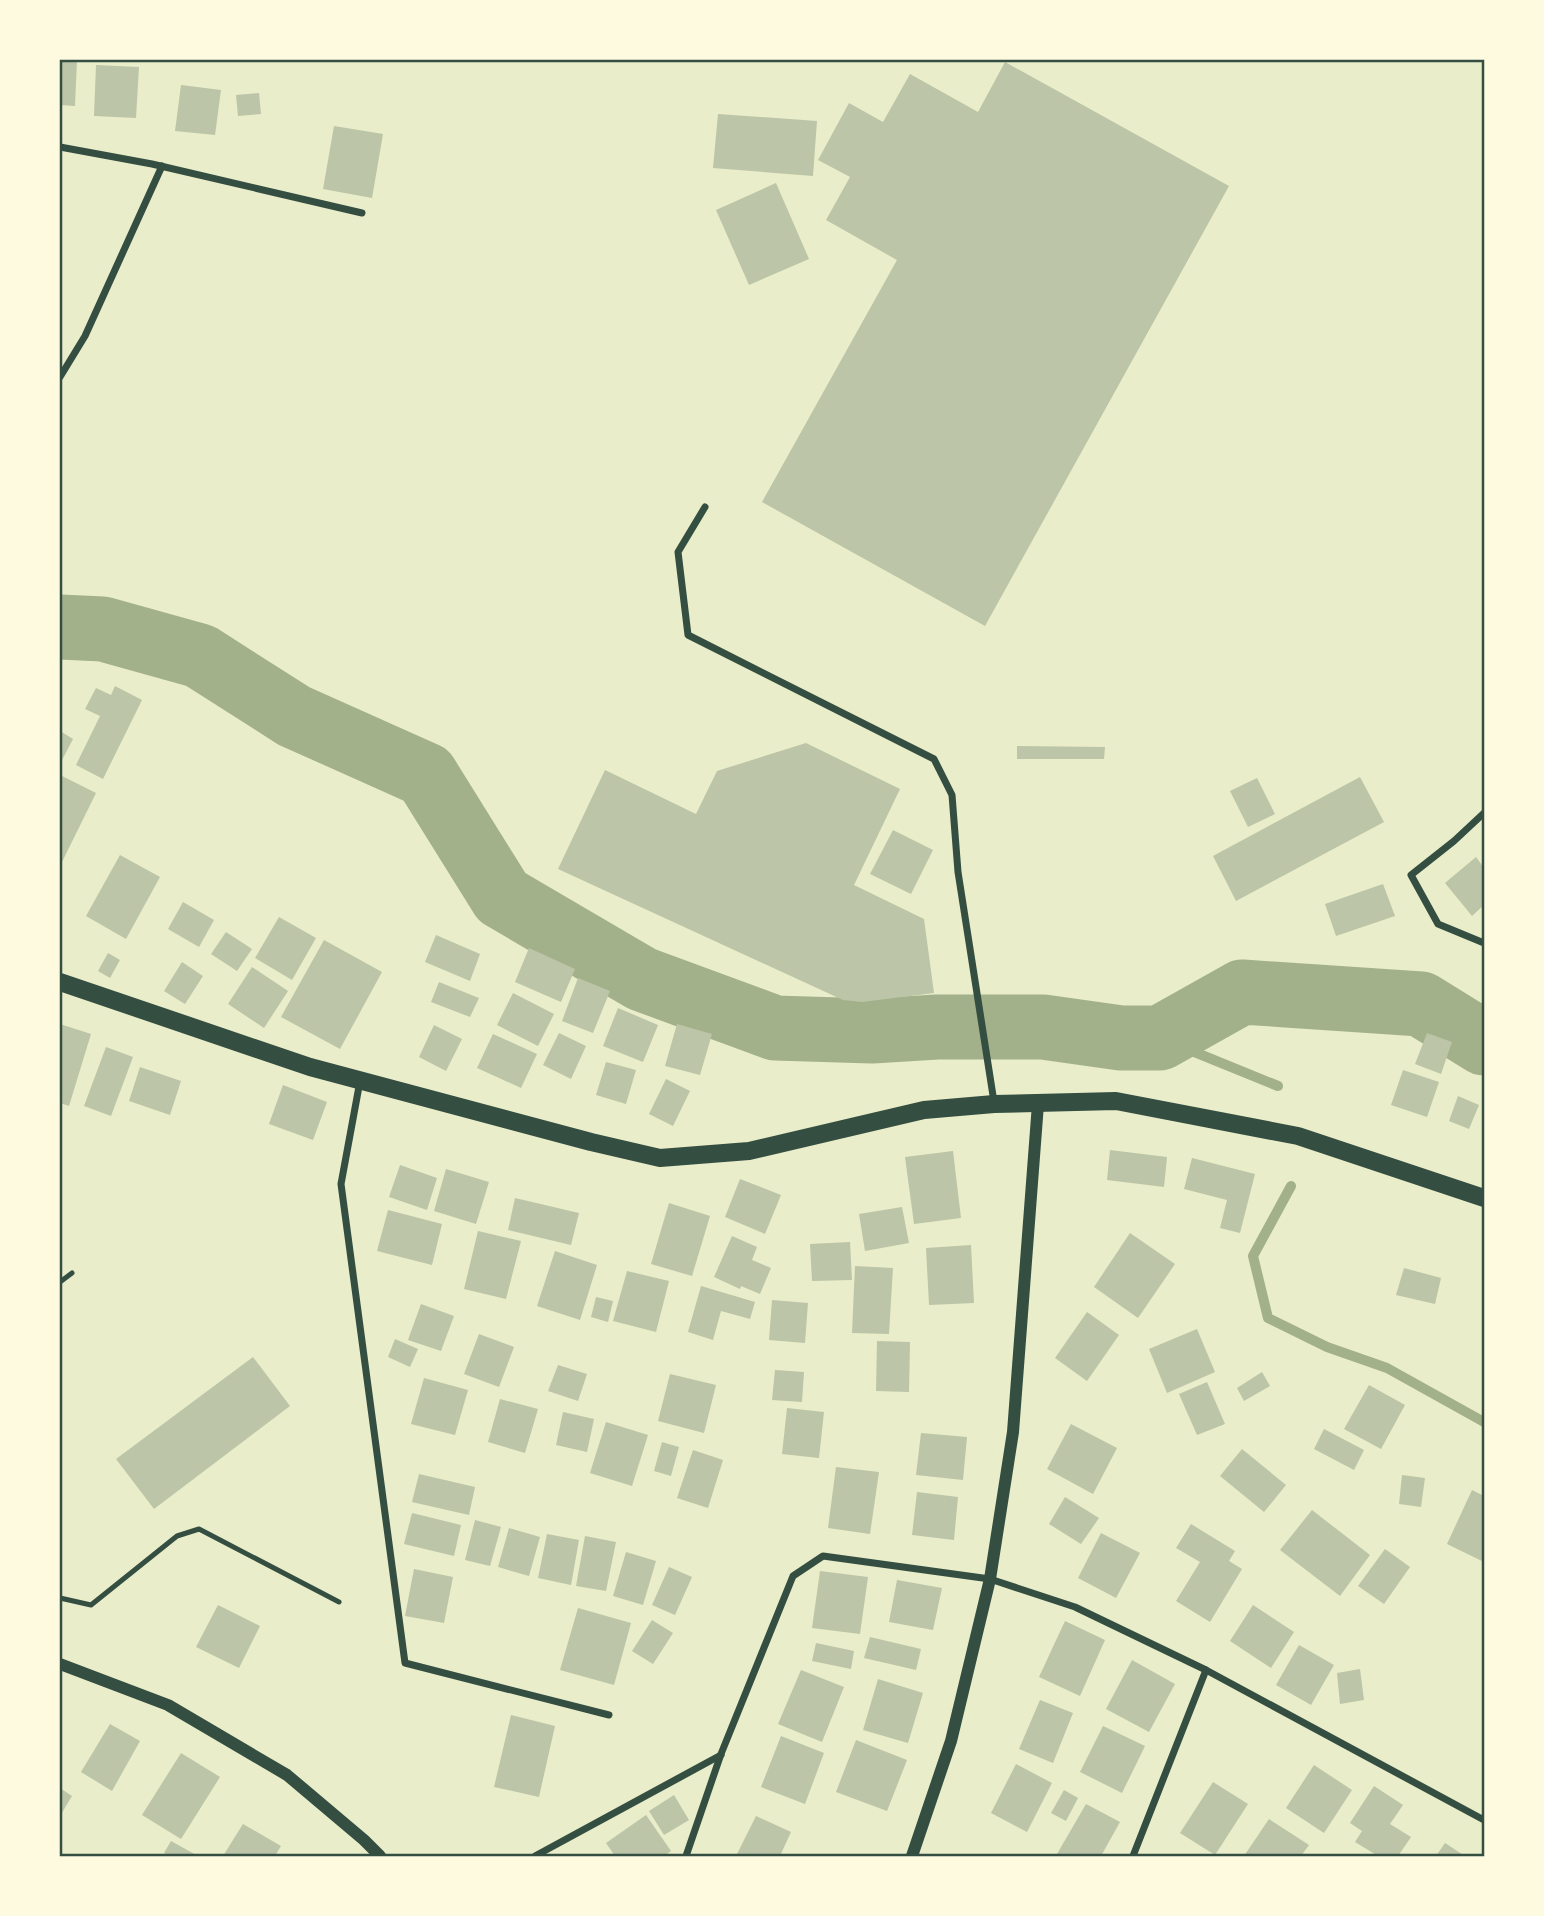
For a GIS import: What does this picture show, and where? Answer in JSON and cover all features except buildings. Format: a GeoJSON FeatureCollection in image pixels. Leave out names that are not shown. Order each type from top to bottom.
{"type":"FeatureCollection","features":[{"type":"Feature","properties":{"kind":"main road"},"geometry":{"type":"LineString","coordinates":[[60,982],[310,1067],[660,1158],[749,1151],[924,1110],[994,1104],[1116,1101],[1298,1136],[1485,1198]]}},
{"type":"Feature","properties":{"kind":"street"},"geometry":{"type":"LineString","coordinates":[[60,147],[162,166],[362,213]]}},
{"type":"Feature","properties":{"kind":"street"},"geometry":{"type":"LineString","coordinates":[[60,377],[85,336],[162,166]]}},
{"type":"Feature","properties":{"kind":"street"},"geometry":{"type":"LineString","coordinates":[[705,507],[678,552],[688,635],[934,759],[952,795],[958,872],[994,1104]]}},
{"type":"Feature","properties":{"kind":"street"},"geometry":{"type":"LineString","coordinates":[[1485,813],[1411,875],[1438,924],[1485,943]]}},
{"type":"Feature","properties":{"kind":"street"},"geometry":{"type":"LineString","coordinates":[[360,1080],[341,1184],[405,1663],[608,1715]]}},
{"type":"Feature","properties":{"kind":"street"},"geometry":{"type":"LineString","coordinates":[[912,1857],[951,1741],[990,1579],[1013,1432],[1038,1104]]}},
{"type":"Feature","properties":{"kind":"street"},"geometry":{"type":"LineString","coordinates":[[686,1857],[721,1754],[793,1576],[823,1556],[990,1579],[1075,1607],[1206,1670],[1485,1820]]}},
{"type":"Feature","properties":{"kind":"street"},"geometry":{"type":"LineString","coordinates":[[60,1664],[169,1704],[287,1775],[364,1840],[380,1857]]}},
{"type":"Feature","properties":{"kind":"street"},"geometry":{"type":"LineString","coordinates":[[1146,1857],[1134,1854],[1206,1670]]}},
{"type":"Feature","properties":{"kind":"street"},"geometry":{"type":"LineString","coordinates":[[535,1857],[721,1754]]}},
{"type":"Feature","properties":{"kind":"lane"},"geometry":{"type":"LineString","coordinates":[[60,1282],[72,1273]]}},
{"type":"Feature","properties":{"kind":"lane"},"geometry":{"type":"LineString","coordinates":[[60,1598],[91,1605],[177,1536],[199,1529],[339,1602]]}},
{"type":"Feature","properties":{"kind":"waterway"},"geometry":{"type":"LineString","coordinates":[[60,627],[103,629],[200,656],[294,716],[426,775],[502,897],[642,979],[775,1028],[872,1031],[937,1027],[1043,1027],[1121,1038],[1160,1038],[1242,992],[1421,1004],[1484,1043]]}},
{"type":"Feature","properties":{"kind":"waterway"},"geometry":{"type":"LineString","coordinates":[[1160,1038],[1278,1086]]}},
{"type":"Feature","properties":{"kind":"waterway"},"geometry":{"type":"LineString","coordinates":[[1291,1186],[1253,1256],[1268,1318],[1327,1347],[1387,1368],[1484,1422]]}}]}
